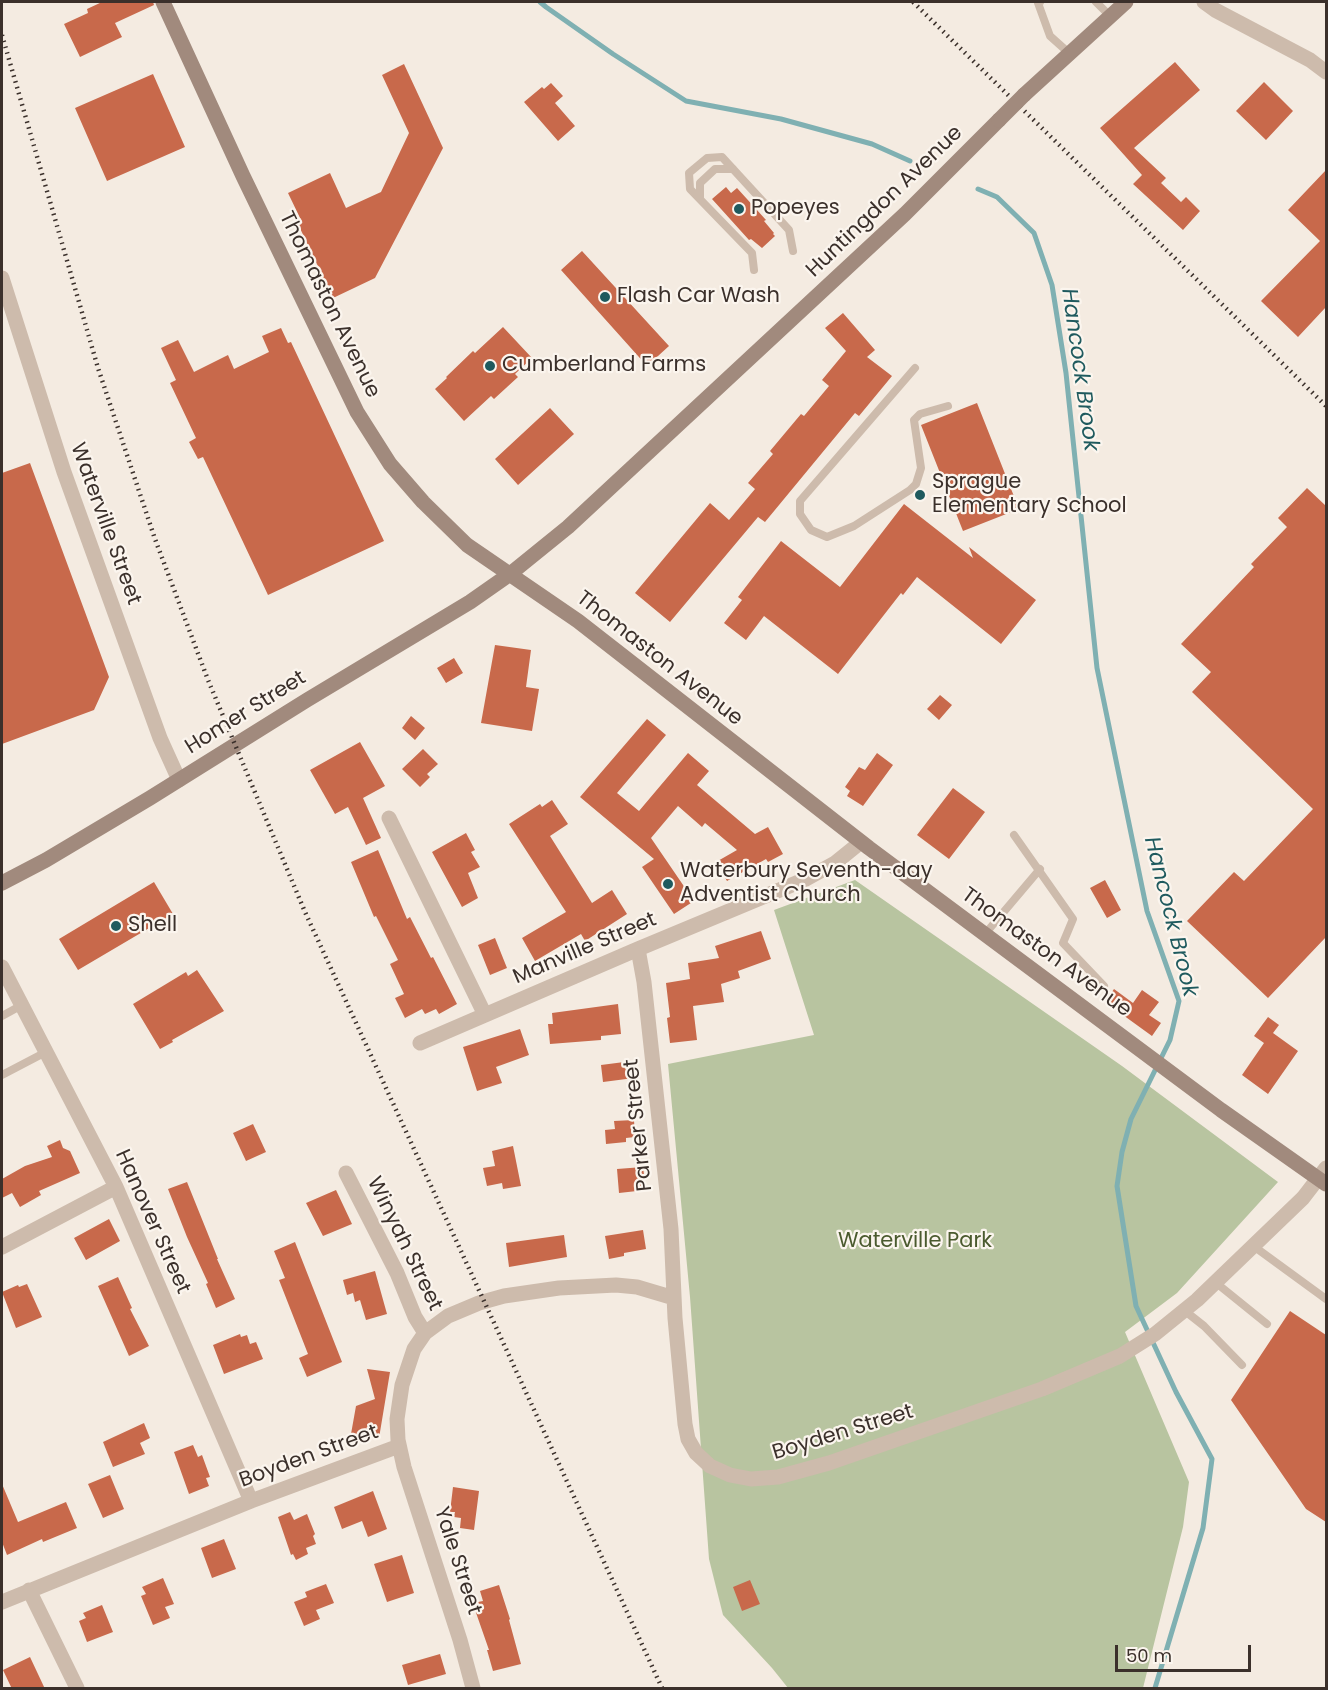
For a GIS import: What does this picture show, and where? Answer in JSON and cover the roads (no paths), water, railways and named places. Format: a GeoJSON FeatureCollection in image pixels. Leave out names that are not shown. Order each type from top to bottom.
{"type":"FeatureCollection","features":[{"type":"Feature","properties":{"kind":"main road","name":"Thomaston Avenue"},"geometry":{"type":"LineString","coordinates":[[164,2],[357,412],[373,440],[400,477],[439,518],[467,545],[578,621],[861,842],[1179,1078],[1324,1177]]}},
{"type":"Feature","properties":{"kind":"main road","name":"Huntingdon Avenue"},"geometry":{"type":"LineString","coordinates":[[510,574],[568,527],[880,238],[944,177],[1024,95],[1126,2]]}},
{"type":"Feature","properties":{"kind":"main road","name":"Homer Street"},"geometry":{"type":"LineString","coordinates":[[2,883],[46,860],[179,780],[470,602],[510,574]]}},
{"type":"Feature","properties":{"kind":"street"},"geometry":{"type":"LineString","coordinates":[[1204,2],[1310,60],[1326,72]]}},
{"type":"Feature","properties":{"kind":"street","name":"Waterville Street"},"geometry":{"type":"LineString","coordinates":[[2,279],[68,483],[160,738],[179,780]]}},
{"type":"Feature","properties":{"kind":"street"},"geometry":{"type":"LineString","coordinates":[[389,818],[485,1015]]}},
{"type":"Feature","properties":{"kind":"street","name":"Manville Street"},"geometry":{"type":"LineString","coordinates":[[420,1044],[806,879],[835,863],[861,842]]}},
{"type":"Feature","properties":{"kind":"street","name":"Parker Street"},"geometry":{"type":"LineString","coordinates":[[638,949],[644,982],[671,1229],[674,1298]]}},
{"type":"Feature","properties":{"kind":"street","name":"Hanover Street"},"geometry":{"type":"LineString","coordinates":[[2,967],[116,1187],[251,1501]]}},
{"type":"Feature","properties":{"kind":"street","name":"Winyah Street"},"geometry":{"type":"LineString","coordinates":[[346,1173],[397,1273],[415,1317],[425,1333]]}},
{"type":"Feature","properties":{"kind":"street","name":"Boyden Street"},"geometry":{"type":"LineString","coordinates":[[2,1602],[251,1501],[399,1446],[397,1419],[405,1372],[414,1349],[425,1333],[448,1316],[467,1307],[504,1296],[581,1286],[627,1285],[674,1298],[684,1416],[688,1439],[696,1453],[720,1472],[740,1478],[778,1477],[849,1457],[1104,1364],[1133,1348],[1185,1311],[1324,1177]]}},
{"type":"Feature","properties":{"kind":"street"},"geometry":{"type":"LineString","coordinates":[[2,1247],[116,1187]]}},
{"type":"Feature","properties":{"kind":"street","name":"Yale Street"},"geometry":{"type":"LineString","coordinates":[[399,1446],[457,1629],[473,1689]]}},
{"type":"Feature","properties":{"kind":"street"},"geometry":{"type":"LineString","coordinates":[[29,1590],[77,1689]]}},
{"type":"Feature","properties":{"kind":"lane"},"geometry":{"type":"LineString","coordinates":[[1038,2],[1050,36],[1069,53]]}},
{"type":"Feature","properties":{"kind":"lane"},"geometry":{"type":"LineString","coordinates":[[1096,2],[1110,16]]}},
{"type":"Feature","properties":{"kind":"lane"},"geometry":{"type":"LineString","coordinates":[[754,270],[752,253],[690,189],[689,174],[707,158],[722,157],[789,230],[793,251]]}},
{"type":"Feature","properties":{"kind":"lane"},"geometry":{"type":"LineString","coordinates":[[700,199],[700,183],[715,169],[733,169]]}},
{"type":"Feature","properties":{"kind":"lane"},"geometry":{"type":"LineString","coordinates":[[915,368],[800,501],[800,514],[811,530],[827,537],[854,526],[910,490],[916,484],[921,468],[914,420],[920,414],[948,406]]}},
{"type":"Feature","properties":{"kind":"lane"},"geometry":{"type":"LineString","coordinates":[[1014,835],[1073,919],[1063,943],[1104,986]]}},
{"type":"Feature","properties":{"kind":"lane"},"geometry":{"type":"LineString","coordinates":[[985,934],[1040,869]]}},
{"type":"Feature","properties":{"kind":"lane"},"geometry":{"type":"LineString","coordinates":[[2,1016],[22,1005]]}},
{"type":"Feature","properties":{"kind":"lane"},"geometry":{"type":"LineString","coordinates":[[2,1075],[46,1052]]}},
{"type":"Feature","properties":{"kind":"lane"},"geometry":{"type":"LineString","coordinates":[[1252,1245],[1326,1299]]}},
{"type":"Feature","properties":{"kind":"lane"},"geometry":{"type":"LineString","coordinates":[[1215,1282],[1267,1324]]}},
{"type":"Feature","properties":{"kind":"lane"},"geometry":{"type":"LineString","coordinates":[[1185,1311],[1204,1326],[1242,1365]]}},
{"type":"Feature","properties":{"kind":"waterway","name":"Hancock Brook"},"geometry":{"type":"LineString","coordinates":[[540,2],[613,54],[686,101],[781,119],[872,144],[910,161]]}},
{"type":"Feature","properties":{"kind":"waterway","name":"Hancock Brook"},"geometry":{"type":"LineString","coordinates":[[978,189],[997,197],[1034,233],[1052,285],[1066,373],[1097,668],[1147,911],[1179,1001],[1170,1040],[1131,1119],[1122,1152],[1117,1186],[1136,1306],[1176,1392],[1212,1459],[1203,1528],[1155,1688]]}},
{"type":"Feature","properties":{"kind":"railway"},"geometry":{"type":"LineString","coordinates":[[913,2],[1326,406]]}},
{"type":"Feature","properties":{"kind":"railway"},"geometry":{"type":"LineString","coordinates":[[2,35],[98,368],[155,539],[208,680],[305,912],[662,1688]]}},
{"type":"Feature","properties":{"kind":"place","name":"Popeyes"},"geometry":{"type":"Point","coordinates":[739,209]}},
{"type":"Feature","properties":{"kind":"place","name":"Flash Car Wash"},"geometry":{"type":"Point","coordinates":[605,297]}},
{"type":"Feature","properties":{"kind":"place","name":"Cumberland Farms"},"geometry":{"type":"Point","coordinates":[490,366]}},
{"type":"Feature","properties":{"kind":"place","name":"Sprague Elementary School"},"geometry":{"type":"Point","coordinates":[920,495]}},
{"type":"Feature","properties":{"kind":"place","name":"Waterbury Seventh-day Adventist Church"},"geometry":{"type":"Point","coordinates":[668,884]}},
{"type":"Feature","properties":{"kind":"place","name":"Shell"},"geometry":{"type":"Point","coordinates":[116,926]}},
{"type":"Feature","properties":{"kind":"park label","name":"Waterville Park"},"geometry":{"type":"Point","coordinates":[915,1242]}}]}
